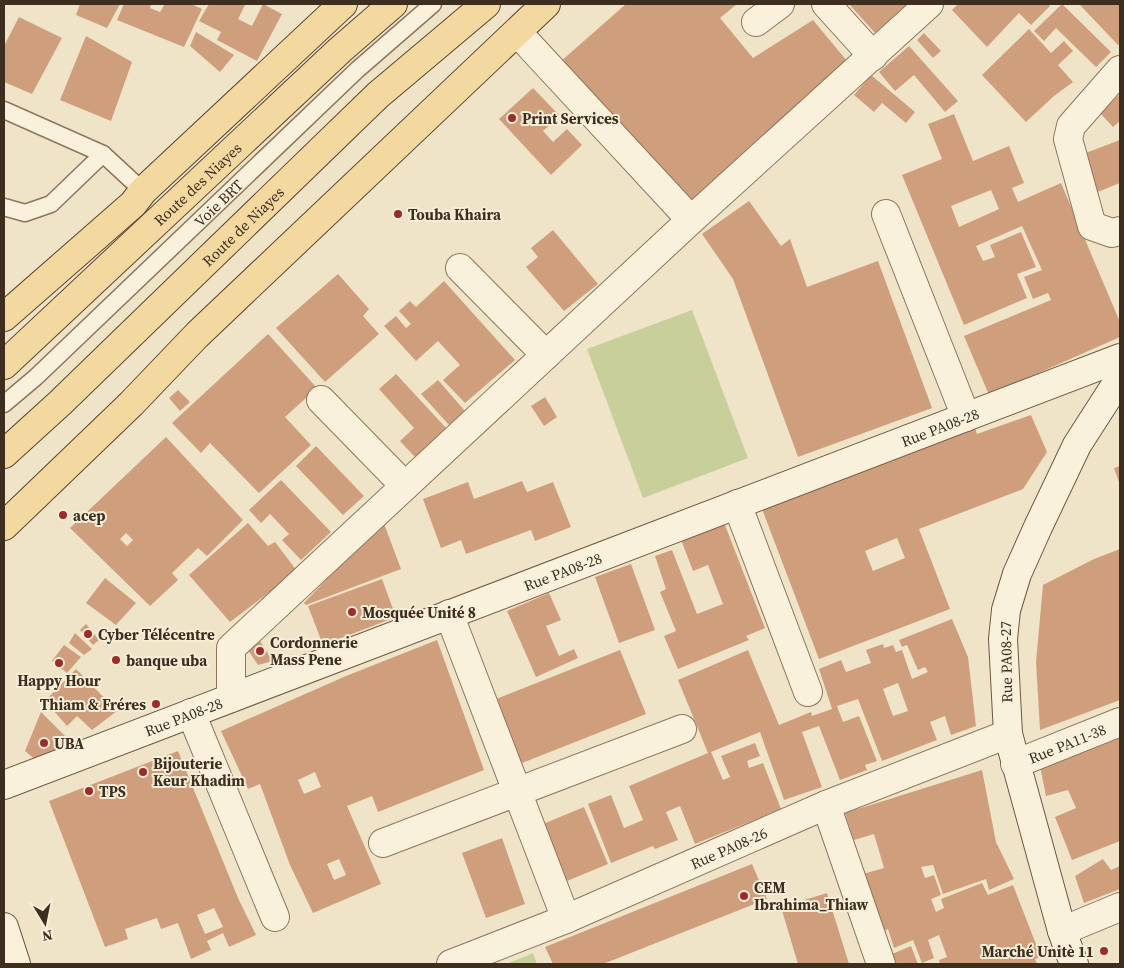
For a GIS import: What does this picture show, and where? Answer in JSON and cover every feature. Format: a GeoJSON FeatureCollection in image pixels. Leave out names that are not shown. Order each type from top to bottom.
{"type":"FeatureCollection","features":[{"type":"Feature","properties":{"kind":"main road"},"geometry":{"type":"LineString","coordinates":[[9,306],[133,204],[143,191],[343,4]]}},
{"type":"Feature","properties":{"kind":"main road","name":"Route des Niayes"},"geometry":{"type":"LineString","coordinates":[[10,360],[340,50],[393,4]]}},
{"type":"Feature","properties":{"kind":"main road","name":"Route de Niayes"},"geometry":{"type":"LineString","coordinates":[[4,454],[60,403],[378,95],[486,4]]}},
{"type":"Feature","properties":{"kind":"main road"},"geometry":{"type":"LineString","coordinates":[[4,526],[131,404],[197,334],[546,4]]}},
{"type":"Feature","properties":{"kind":"street"},"geometry":{"type":"LineString","coordinates":[[756,22],[780,4]]}},
{"type":"Feature","properties":{"kind":"street"},"geometry":{"type":"LineString","coordinates":[[826,4],[873,56]]}},
{"type":"Feature","properties":{"kind":"street"},"geometry":{"type":"LineString","coordinates":[[231,698],[231,648],[690,220],[929,4]]}},
{"type":"Feature","properties":{"kind":"street"},"geometry":{"type":"LineString","coordinates":[[517,32],[690,220]]}},
{"type":"Feature","properties":{"kind":"street"},"geometry":{"type":"LineString","coordinates":[[1120,70],[1071,126],[1068,139],[1092,226],[1112,233],[1120,231]]}},
{"type":"Feature","properties":{"kind":"street"},"geometry":{"type":"LineString","coordinates":[[886,214],[966,417]]}},
{"type":"Feature","properties":{"kind":"street"},"geometry":{"type":"LineString","coordinates":[[460,268],[546,355]]}},
{"type":"Feature","properties":{"kind":"street","name":"Rue PA08-28"},"geometry":{"type":"LineString","coordinates":[[4,784],[1120,358]]}},
{"type":"Feature","properties":{"kind":"street","name":"Rue PA08-27"},"geometry":{"type":"LineString","coordinates":[[1074,964],[1062,931],[1008,734],[1003,639],[1006,610],[1017,574],[1077,445],[1120,378]]}},
{"type":"Feature","properties":{"kind":"street"},"geometry":{"type":"LineString","coordinates":[[321,400],[405,486]]}},
{"type":"Feature","properties":{"kind":"street"},"geometry":{"type":"LineString","coordinates":[[737,504],[808,692]]}},
{"type":"Feature","properties":{"kind":"street"},"geometry":{"type":"LineString","coordinates":[[449,614],[566,919]]}},
{"type":"Feature","properties":{"kind":"street"},"geometry":{"type":"LineString","coordinates":[[191,713],[275,917]]}},
{"type":"Feature","properties":{"kind":"street","name":"Rue PA11-38"},"geometry":{"type":"LineString","coordinates":[[1015,764],[1120,722]]}},
{"type":"Feature","properties":{"kind":"street"},"geometry":{"type":"LineString","coordinates":[[383,843],[682,728]]}},
{"type":"Feature","properties":{"kind":"street","name":"Rue PA08-26"},"geometry":{"type":"LineString","coordinates":[[450,964],[566,919],[826,805],[1008,734]]}},
{"type":"Feature","properties":{"kind":"street"},"geometry":{"type":"LineString","coordinates":[[826,805],[882,964]]}},
{"type":"Feature","properties":{"kind":"street"},"geometry":{"type":"LineString","coordinates":[[1062,931],[1120,907]]}},
{"type":"Feature","properties":{"kind":"street"},"geometry":{"type":"LineString","coordinates":[[4,927],[16,964]]}},
{"type":"Feature","properties":{"kind":"lane","name":"Voie BRT"},"geometry":{"type":"LineString","coordinates":[[4,404],[36,377],[357,70],[434,4]]}},
{"type":"Feature","properties":{"kind":"lane"},"geometry":{"type":"LineString","coordinates":[[4,110],[103,154],[143,191]]}},
{"type":"Feature","properties":{"kind":"lane"},"geometry":{"type":"LineString","coordinates":[[4,207],[25,213],[51,204],[103,154]]}},
{"type":"Feature","properties":{"kind":"green space"},"geometry":{"type":"Polygon","coordinates":[[[692,310],[748,458],[643,498],[587,349],[692,310]]]}},
{"type":"Feature","properties":{"kind":"green space"},"geometry":{"type":"Polygon","coordinates":[[[533,953],[537,964],[507,964],[533,953]]]}},
{"type":"Feature","properties":{"kind":"building"},"geometry":{"type":"Polygon","coordinates":[[[80,4],[120,4],[107,28],[76,15],[80,4]]]}},
{"type":"Feature","properties":{"kind":"building"},"geometry":{"type":"Polygon","coordinates":[[[124,4],[151,4],[150,8],[160,12],[165,4],[191,4],[202,9],[184,47],[117,20],[124,4]]]}},
{"type":"Feature","properties":{"kind":"building"},"geometry":{"type":"Polygon","coordinates":[[[209,4],[245,5],[238,19],[252,26],[263,4],[282,14],[257,61],[217,40],[221,32],[199,21],[209,4]]]}},
{"type":"Feature","properties":{"kind":"building"},"geometry":{"type":"Polygon","coordinates":[[[626,4],[737,4],[720,18],[753,58],[813,20],[847,61],[798,104],[692,204],[560,62],[626,4]]]}},
{"type":"Feature","properties":{"kind":"building"},"geometry":{"type":"Polygon","coordinates":[[[849,4],[907,4],[875,33],[849,4]]]}},
{"type":"Feature","properties":{"kind":"building"},"geometry":{"type":"Polygon","coordinates":[[[958,4],[1048,4],[1050,6],[1031,25],[1019,13],[987,47],[952,10],[958,4]]]}},
{"type":"Feature","properties":{"kind":"building"},"geometry":{"type":"Polygon","coordinates":[[[1062,4],[1111,52],[1096,67],[1056,28],[1044,41],[1034,31],[1062,4]]]}},
{"type":"Feature","properties":{"kind":"building"},"geometry":{"type":"Polygon","coordinates":[[[1079,4],[1120,4],[1120,43],[1118,45],[1079,4]]]}},
{"type":"Feature","properties":{"kind":"building"},"geometry":{"type":"Polygon","coordinates":[[[19,17],[62,38],[32,94],[4,82],[4,46],[19,17]]]}},
{"type":"Feature","properties":{"kind":"building"},"geometry":{"type":"Polygon","coordinates":[[[1029,29],[1051,53],[1064,41],[1073,51],[1058,65],[1073,82],[1054,96],[1026,122],[982,75],[1029,29]]]}},
{"type":"Feature","properties":{"kind":"building"},"geometry":{"type":"Polygon","coordinates":[[[196,32],[234,55],[220,72],[190,46],[196,32]]]}},
{"type":"Feature","properties":{"kind":"building"},"geometry":{"type":"Polygon","coordinates":[[[924,33],[941,51],[933,58],[917,40],[924,33]]]}},
{"type":"Feature","properties":{"kind":"building"},"geometry":{"type":"Polygon","coordinates":[[[86,36],[132,62],[111,121],[60,100],[86,36]]]}},
{"type":"Feature","properties":{"kind":"building"},"geometry":{"type":"Polygon","coordinates":[[[909,46],[958,101],[945,112],[914,75],[895,91],[879,72],[909,46]]]}},
{"type":"Feature","properties":{"kind":"building"},"geometry":{"type":"Polygon","coordinates":[[[871,75],[915,112],[906,123],[882,103],[874,112],[854,95],[871,75]]]}},
{"type":"Feature","properties":{"kind":"building"},"geometry":{"type":"Polygon","coordinates":[[[533,88],[560,116],[543,131],[553,142],[567,129],[582,145],[551,175],[499,119],[533,88]]]}},
{"type":"Feature","properties":{"kind":"building"},"geometry":{"type":"Polygon","coordinates":[[[1120,94],[1120,121],[1113,127],[1100,113],[1120,94]]]}},
{"type":"Feature","properties":{"kind":"building"},"geometry":{"type":"Polygon","coordinates":[[[954,114],[973,161],[1009,146],[1024,183],[1012,188],[1018,202],[1061,183],[1120,322],[1120,337],[989,395],[964,336],[1051,300],[1048,293],[1033,299],[1024,277],[1042,270],[1022,226],[976,246],[983,261],[995,257],[990,245],[1021,232],[1036,267],[1017,274],[1027,298],[964,325],[902,175],[942,159],[928,124],[954,114]],[[991,190],[951,206],[959,227],[999,209],[991,190]]]}},
{"type":"Feature","properties":{"kind":"building"},"geometry":{"type":"Polygon","coordinates":[[[1120,140],[1120,183],[1095,193],[1083,154],[1120,140]]]}},
{"type":"Feature","properties":{"kind":"building"},"geometry":{"type":"Polygon","coordinates":[[[749,201],[781,246],[790,239],[807,287],[878,261],[932,408],[798,457],[733,279],[702,234],[749,201]]]}},
{"type":"Feature","properties":{"kind":"building"},"geometry":{"type":"Polygon","coordinates":[[[553,230],[598,284],[564,311],[526,267],[538,257],[531,248],[553,230]]]}},
{"type":"Feature","properties":{"kind":"building"},"geometry":{"type":"Polygon","coordinates":[[[338,274],[369,309],[363,316],[379,334],[325,382],[276,328],[338,274]]]}},
{"type":"Feature","properties":{"kind":"building"},"geometry":{"type":"Polygon","coordinates":[[[444,281],[515,360],[465,403],[443,380],[460,365],[438,341],[416,361],[384,326],[396,316],[406,328],[411,324],[399,311],[410,301],[416,307],[444,281]]]}},
{"type":"Feature","properties":{"kind":"building"},"geometry":{"type":"Polygon","coordinates":[[[268,334],[317,388],[285,417],[311,445],[259,493],[210,443],[201,453],[172,423],[268,334]]]}},
{"type":"Feature","properties":{"kind":"building"},"geometry":{"type":"Polygon","coordinates":[[[396,374],[447,429],[416,458],[400,441],[414,428],[379,389],[396,374]]]}},
{"type":"Feature","properties":{"kind":"building"},"geometry":{"type":"Polygon","coordinates":[[[438,380],[465,411],[449,425],[421,394],[438,380]]]}},
{"type":"Feature","properties":{"kind":"building"},"geometry":{"type":"Polygon","coordinates":[[[178,390],[190,402],[180,411],[169,398],[178,390]]]}},
{"type":"Feature","properties":{"kind":"building"},"geometry":{"type":"Polygon","coordinates":[[[545,397],[557,417],[544,426],[531,406],[545,397]]]}},
{"type":"Feature","properties":{"kind":"building"},"geometry":{"type":"Polygon","coordinates":[[[1031,415],[1047,452],[1023,489],[919,529],[950,609],[819,659],[762,509],[974,425],[977,434],[1031,415]],[[897,538],[865,551],[873,571],[905,558],[897,538]]]}},
{"type":"Feature","properties":{"kind":"building"},"geometry":{"type":"Polygon","coordinates":[[[166,437],[243,520],[207,556],[198,548],[172,573],[178,580],[150,606],[70,528],[166,437]],[[126,533],[120,539],[127,546],[133,540],[126,533]]]}},
{"type":"Feature","properties":{"kind":"building"},"geometry":{"type":"Polygon","coordinates":[[[316,446],[364,496],[343,515],[296,466],[316,446]]]}},
{"type":"Feature","properties":{"kind":"building"},"geometry":{"type":"Polygon","coordinates":[[[1120,466],[1120,485],[1114,468],[1120,466]]]}},
{"type":"Feature","properties":{"kind":"building"},"geometry":{"type":"Polygon","coordinates":[[[281,480],[331,532],[301,560],[282,540],[289,534],[270,514],[261,523],[249,510],[281,480]]]}},
{"type":"Feature","properties":{"kind":"building"},"geometry":{"type":"Polygon","coordinates":[[[522,481],[527,492],[553,482],[571,527],[535,541],[531,530],[466,554],[461,540],[441,548],[423,499],[468,482],[474,499],[522,481]]]}},
{"type":"Feature","properties":{"kind":"building"},"geometry":{"type":"Polygon","coordinates":[[[723,520],[765,628],[746,636],[749,640],[678,669],[664,636],[676,631],[660,592],[666,589],[655,556],[672,550],[697,614],[723,604],[708,565],[693,571],[680,537],[723,520]]]}},
{"type":"Feature","properties":{"kind":"building"},"geometry":{"type":"Polygon","coordinates":[[[383,521],[401,569],[306,605],[304,603],[383,521]]]}},
{"type":"Feature","properties":{"kind":"building"},"geometry":{"type":"Polygon","coordinates":[[[248,523],[268,546],[275,542],[297,571],[230,622],[189,575],[248,523]]]}},
{"type":"Feature","properties":{"kind":"building"},"geometry":{"type":"Polygon","coordinates":[[[1120,549],[1120,700],[1040,730],[1036,662],[1043,585],[1094,559],[1120,549]]]}},
{"type":"Feature","properties":{"kind":"building"},"geometry":{"type":"Polygon","coordinates":[[[631,564],[655,630],[619,643],[595,577],[631,564]]]}},
{"type":"Feature","properties":{"kind":"building"},"geometry":{"type":"Polygon","coordinates":[[[105,578],[136,603],[116,625],[86,603],[105,578]]]}},
{"type":"Feature","properties":{"kind":"building","name":"Mosquée Unité 8"},"geometry":{"type":"Polygon","coordinates":[[[382,579],[396,617],[323,645],[308,606],[382,579]]]}},
{"type":"Feature","properties":{"kind":"building"},"geometry":{"type":"Polygon","coordinates":[[[549,593],[561,620],[546,626],[559,656],[574,649],[578,658],[536,677],[507,611],[549,593]]]}},
{"type":"Feature","properties":{"kind":"building"},"geometry":{"type":"Polygon","coordinates":[[[952,619],[968,657],[976,726],[951,735],[945,716],[930,722],[937,740],[882,761],[858,699],[837,706],[843,722],[859,716],[877,761],[865,765],[867,770],[840,780],[819,726],[802,732],[822,787],[784,800],[760,732],[711,752],[723,780],[730,777],[721,756],[755,743],[760,756],[747,761],[749,768],[763,763],[781,809],[695,844],[680,806],[666,812],[678,840],[655,849],[653,846],[611,863],[588,804],[611,795],[624,828],[643,820],[629,786],[708,753],[678,680],[748,650],[779,725],[811,712],[812,716],[832,709],[819,669],[841,660],[846,672],[871,663],[866,650],[883,644],[884,648],[893,645],[896,652],[902,650],[912,679],[928,672],[925,667],[918,670],[907,645],[902,647],[899,640],[952,619]],[[898,683],[883,689],[893,716],[908,711],[898,683]]]}},
{"type":"Feature","properties":{"kind":"building"},"geometry":{"type":"Polygon","coordinates":[[[86,624],[99,640],[93,645],[80,630],[86,624]]]}},
{"type":"Feature","properties":{"kind":"building"},"geometry":{"type":"Polygon","coordinates":[[[75,633],[92,649],[84,655],[69,643],[75,633]]]}},
{"type":"Feature","properties":{"kind":"building"},"geometry":{"type":"Polygon","coordinates":[[[437,640],[484,770],[378,812],[372,796],[347,806],[381,884],[313,913],[290,865],[260,784],[248,789],[221,731],[346,676],[437,640]],[[315,772],[298,780],[304,794],[321,787],[315,772]],[[339,859],[327,864],[334,880],[346,875],[339,859]]]}},
{"type":"Feature","properties":{"kind":"building"},"geometry":{"type":"Polygon","coordinates":[[[260,641],[273,661],[258,665],[247,649],[260,641]]]}},
{"type":"Feature","properties":{"kind":"building"},"geometry":{"type":"Polygon","coordinates":[[[64,645],[81,657],[67,673],[52,661],[64,645]]]}},
{"type":"Feature","properties":{"kind":"building"},"geometry":{"type":"Polygon","coordinates":[[[620,650],[646,714],[517,765],[491,701],[620,650]]]}},
{"type":"Feature","properties":{"kind":"building"},"geometry":{"type":"Polygon","coordinates":[[[76,669],[117,711],[92,730],[77,716],[67,726],[45,701],[76,669]]]}},
{"type":"Feature","properties":{"kind":"building"},"geometry":{"type":"Polygon","coordinates":[[[41,712],[77,748],[36,760],[25,751],[41,712]]]}},
{"type":"Feature","properties":{"kind":"building"},"geometry":{"type":"Polygon","coordinates":[[[1120,731],[1120,841],[1072,860],[1055,817],[1076,808],[1068,790],[1046,796],[1040,766],[1120,731]]]}},
{"type":"Feature","properties":{"kind":"building"},"geometry":{"type":"Polygon","coordinates":[[[178,751],[238,898],[256,935],[229,947],[223,933],[207,941],[211,950],[191,959],[178,923],[161,929],[157,918],[125,929],[128,939],[105,947],[49,801],[178,751]],[[214,908],[197,915],[205,934],[223,927],[214,908]]]}},
{"type":"Feature","properties":{"kind":"building"},"geometry":{"type":"Polygon","coordinates":[[[982,770],[996,842],[1014,879],[989,890],[986,879],[943,894],[933,865],[921,867],[925,878],[934,875],[941,895],[931,899],[936,912],[944,908],[941,899],[982,883],[988,895],[1013,885],[1041,957],[1035,959],[1037,964],[940,964],[939,960],[947,957],[939,935],[928,940],[934,958],[922,963],[913,940],[894,948],[888,929],[884,931],[863,874],[884,868],[874,834],[854,840],[845,813],[982,770]]]}},
{"type":"Feature","properties":{"kind":"building"},"geometry":{"type":"Polygon","coordinates":[[[584,807],[608,864],[567,881],[543,824],[584,807]]]}},
{"type":"Feature","properties":{"kind":"building"},"geometry":{"type":"Polygon","coordinates":[[[502,838],[525,904],[486,918],[462,853],[502,838]]]}},
{"type":"Feature","properties":{"kind":"building"},"geometry":{"type":"Polygon","coordinates":[[[1103,859],[1111,870],[1120,866],[1120,889],[1084,903],[1075,876],[1103,859]]]}},
{"type":"Feature","properties":{"kind":"building"},"geometry":{"type":"Polygon","coordinates":[[[752,864],[767,899],[603,964],[553,964],[545,947],[752,864]]]}},
{"type":"Feature","properties":{"kind":"building"},"geometry":{"type":"Polygon","coordinates":[[[827,893],[849,964],[798,964],[781,907],[827,893]]]}},
{"type":"Feature","properties":{"kind":"building"},"geometry":{"type":"Polygon","coordinates":[[[911,946],[918,964],[897,964],[892,954],[911,946]]]}},
{"type":"Feature","properties":{"kind":"place","name":"Print Services"},"geometry":{"type":"Point","coordinates":[512,118]}},
{"type":"Feature","properties":{"kind":"place","name":"Touba Khaira"},"geometry":{"type":"Point","coordinates":[398,214]}},
{"type":"Feature","properties":{"kind":"place","name":"acep"},"geometry":{"type":"Point","coordinates":[63,515]}},
{"type":"Feature","properties":{"kind":"place","name":"Mosquée Unité 8"},"geometry":{"type":"Point","coordinates":[352,612]}},
{"type":"Feature","properties":{"kind":"place","name":"Cyber Télécentre"},"geometry":{"type":"Point","coordinates":[88,634]}},
{"type":"Feature","properties":{"kind":"place","name":"Cordonnerie Mass Pene"},"geometry":{"type":"Point","coordinates":[260,651]}},
{"type":"Feature","properties":{"kind":"place","name":"banque uba"},"geometry":{"type":"Point","coordinates":[116,660]}},
{"type":"Feature","properties":{"kind":"place","name":"Happy Hour"},"geometry":{"type":"Point","coordinates":[59,663]}},
{"type":"Feature","properties":{"kind":"place","name":"Thiam & Fréres"},"geometry":{"type":"Point","coordinates":[156,704]}},
{"type":"Feature","properties":{"kind":"place","name":"UBA"},"geometry":{"type":"Point","coordinates":[44,743]}},
{"type":"Feature","properties":{"kind":"place","name":"Bijouterie Keur Khadim"},"geometry":{"type":"Point","coordinates":[143,772]}},
{"type":"Feature","properties":{"kind":"place","name":"TPS"},"geometry":{"type":"Point","coordinates":[89,791]}},
{"type":"Feature","properties":{"kind":"place","name":"CEM Ibrahima_Thiaw"},"geometry":{"type":"Point","coordinates":[744,896]}},
{"type":"Feature","properties":{"kind":"place","name":"Marché Unitè 11"},"geometry":{"type":"Point","coordinates":[1104,951]}}]}
